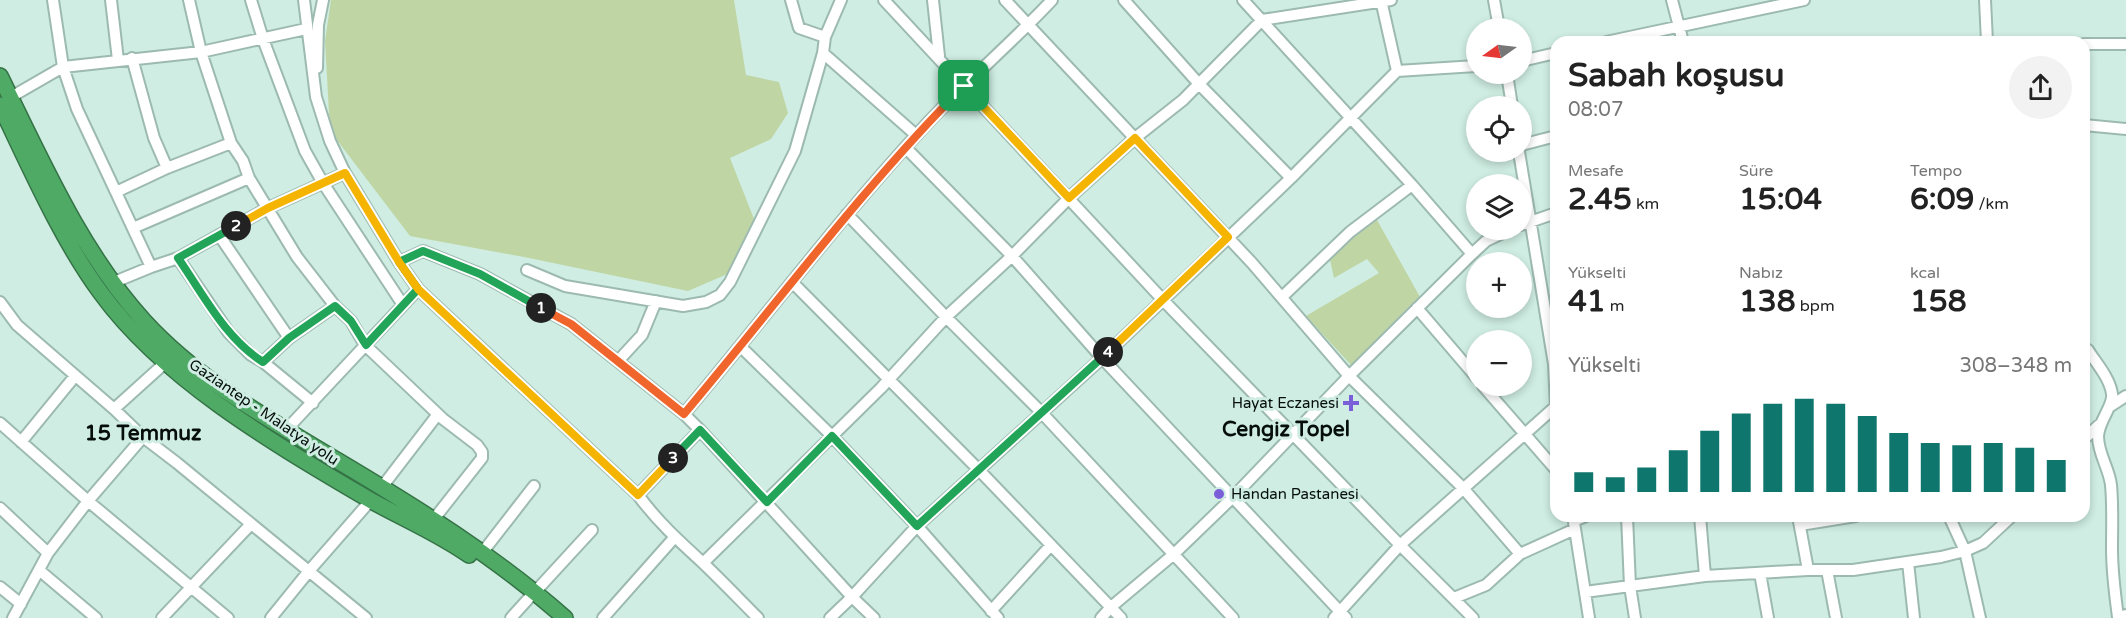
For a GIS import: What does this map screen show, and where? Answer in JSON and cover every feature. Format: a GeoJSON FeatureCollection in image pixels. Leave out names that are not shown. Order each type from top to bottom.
{"type":"FeatureCollection","features":[{"type":"Feature","properties":{"kind":"highway","name":"Gaziantep - Malatya yolu"},"geometry":{"type":"LineString","coordinates":[[0,76],[5,101],[68,241],[101,293],[137,334],[166,362],[196,388],[281,446],[466,553],[565,618]]}},
{"type":"Feature","properties":{"kind":"highway","name":"Gaziantep - Malatya yolu"},"geometry":{"type":"LineString","coordinates":[[5,101],[112,283],[145,322],[201,373],[286,430],[434,519],[482,553],[532,595],[551,618]]}},
{"type":"Feature","properties":{"kind":"street"},"geometry":{"type":"LineString","coordinates":[[53,0],[63,67],[77,109],[151,267]]}},
{"type":"Feature","properties":{"kind":"street"},"geometry":{"type":"LineString","coordinates":[[111,0],[118,60]]}},
{"type":"Feature","properties":{"kind":"street"},"geometry":{"type":"LineString","coordinates":[[189,0],[201,52],[231,143],[243,160],[249,178],[297,257],[335,306],[351,321],[366,345],[438,414],[477,445],[482,452],[482,458],[434,519]]}},
{"type":"Feature","properties":{"kind":"street"},"geometry":{"type":"LineString","coordinates":[[251,0],[263,39],[305,151],[322,183],[403,305]]}},
{"type":"Feature","properties":{"kind":"street"},"geometry":{"type":"LineString","coordinates":[[304,0],[315,97],[330,141],[345,173],[418,289],[638,495],[654,517],[674,538],[703,563],[758,618]]}},
{"type":"Feature","properties":{"kind":"street"},"geometry":{"type":"LineString","coordinates":[[315,97],[318,25],[323,0]]}},
{"type":"Feature","properties":{"kind":"street"},"geometry":{"type":"LineString","coordinates":[[791,0],[799,28],[825,37]]}},
{"type":"Feature","properties":{"kind":"street"},"geometry":{"type":"LineString","coordinates":[[527,270],[566,286],[683,306],[706,302],[720,295],[730,282],[795,151],[823,53],[825,37],[841,0]]}},
{"type":"Feature","properties":{"kind":"street"},"geometry":{"type":"LineString","coordinates":[[884,0],[939,56],[964,86],[1163,300],[1473,618]]}},
{"type":"Feature","properties":{"kind":"street"},"geometry":{"type":"LineString","coordinates":[[933,0],[939,56]]}},
{"type":"Feature","properties":{"kind":"street"},"geometry":{"type":"LineString","coordinates":[[1005,0],[1228,237],[1348,376],[1463,488],[1520,554]]}},
{"type":"Feature","properties":{"kind":"street"},"geometry":{"type":"LineString","coordinates":[[684,414],[741,347],[847,214],[916,135],[1052,0]]}},
{"type":"Feature","properties":{"kind":"street"},"geometry":{"type":"LineString","coordinates":[[1124,0],[1199,84],[1291,178]]}},
{"type":"Feature","properties":{"kind":"street"},"geometry":{"type":"LineString","coordinates":[[1243,0],[1470,252]]}},
{"type":"Feature","properties":{"kind":"street"},"geometry":{"type":"LineString","coordinates":[[1494,0],[1497,18]]}},
{"type":"Feature","properties":{"kind":"street"},"geometry":{"type":"LineString","coordinates":[[1672,0],[1682,36]]}},
{"type":"Feature","properties":{"kind":"street"},"geometry":{"type":"LineString","coordinates":[[1633,36],[1804,0]]}},
{"type":"Feature","properties":{"kind":"street"},"geometry":{"type":"LineString","coordinates":[[1985,0],[1987,36]]}},
{"type":"Feature","properties":{"kind":"street"},"geometry":{"type":"LineString","coordinates":[[703,563],[888,380],[946,317],[1012,256],[1069,198],[1135,138],[1183,100],[1262,20],[1384,1],[1397,71]]}},
{"type":"Feature","properties":{"kind":"street"},"geometry":{"type":"LineString","coordinates":[[5,101],[63,67],[201,52],[306,29]]}},
{"type":"Feature","properties":{"kind":"street"},"geometry":{"type":"LineString","coordinates":[[2090,44],[2126,44]]}},
{"type":"Feature","properties":{"kind":"street"},"geometry":{"type":"LineString","coordinates":[[823,53],[916,135]]}},
{"type":"Feature","properties":{"kind":"street"},"geometry":{"type":"LineString","coordinates":[[1532,58],[1550,54]]}},
{"type":"Feature","properties":{"kind":"street"},"geometry":{"type":"LineString","coordinates":[[132,58],[154,138],[167,168]]}},
{"type":"Feature","properties":{"kind":"street"},"geometry":{"type":"LineString","coordinates":[[830,618],[917,526],[1102,358],[1291,178],[1397,71],[1466,67]]}},
{"type":"Feature","properties":{"kind":"street"},"geometry":{"type":"LineString","coordinates":[[2090,126],[2126,129]]}},
{"type":"Feature","properties":{"kind":"street"},"geometry":{"type":"LineString","coordinates":[[1532,143],[1550,138]]}},
{"type":"Feature","properties":{"kind":"street"},"geometry":{"type":"LineString","coordinates":[[116,192],[167,168],[231,143]]}},
{"type":"Feature","properties":{"kind":"street"},"geometry":{"type":"LineString","coordinates":[[906,148],[1012,256],[1102,358],[1233,497],[1340,616],[1400,545],[1550,412]]}},
{"type":"Feature","properties":{"kind":"street"},"geometry":{"type":"LineString","coordinates":[[112,283],[178,258],[268,208],[345,173]]}},
{"type":"Feature","properties":{"kind":"street"},"geometry":{"type":"LineString","coordinates":[[133,228],[249,178]]}},
{"type":"Feature","properties":{"kind":"street"},"geometry":{"type":"LineString","coordinates":[[1282,297],[1350,232],[1412,185]]}},
{"type":"Feature","properties":{"kind":"street"},"geometry":{"type":"LineString","coordinates":[[847,214],[1041,412],[1233,618]]}},
{"type":"Feature","properties":{"kind":"street"},"geometry":{"type":"LineString","coordinates":[[1532,221],[1550,215]]}},
{"type":"Feature","properties":{"kind":"street"},"geometry":{"type":"LineString","coordinates":[[219,236],[289,338]]}},
{"type":"Feature","properties":{"kind":"street"},"geometry":{"type":"LineString","coordinates":[[1474,252],[1490,240]]}},
{"type":"Feature","properties":{"kind":"street"},"geometry":{"type":"LineString","coordinates":[[1529,240],[1550,340]]}},
{"type":"Feature","properties":{"kind":"street"},"geometry":{"type":"LineString","coordinates":[[399,262],[423,251],[480,274],[571,324],[684,414],[874,618]]}},
{"type":"Feature","properties":{"kind":"street"},"geometry":{"type":"LineString","coordinates":[[178,258],[229,333],[251,355],[263,362],[313,403]]}},
{"type":"Feature","properties":{"kind":"street"},"geometry":{"type":"LineString","coordinates":[[1101,618],[1174,554],[1233,497],[1348,376],[1466,260]]}},
{"type":"Feature","properties":{"kind":"street"},"geometry":{"type":"LineString","coordinates":[[792,282],[978,469],[1121,618]]}},
{"type":"Feature","properties":{"kind":"street"},"geometry":{"type":"LineString","coordinates":[[286,430],[418,289]]}},
{"type":"Feature","properties":{"kind":"street"},"geometry":{"type":"LineString","coordinates":[[618,361],[642,336],[656,301]]}},
{"type":"Feature","properties":{"kind":"street"},"geometry":{"type":"LineString","coordinates":[[0,302],[16,325],[114,409],[143,437],[366,618]]}},
{"type":"Feature","properties":{"kind":"street"},"geometry":{"type":"LineString","coordinates":[[263,362],[289,338],[335,306]]}},
{"type":"Feature","properties":{"kind":"street"},"geometry":{"type":"LineString","coordinates":[[1418,308],[1466,365]]}},
{"type":"Feature","properties":{"kind":"street"},"geometry":{"type":"LineString","coordinates":[[741,347],[832,436],[917,526],[994,614],[1051,545]]}},
{"type":"Feature","properties":{"kind":"street"},"geometry":{"type":"LineString","coordinates":[[2090,353],[2104,374],[2113,395],[2099,425],[2090,433]]}},
{"type":"Feature","properties":{"kind":"street"},"geometry":{"type":"LineString","coordinates":[[114,409],[166,362]]}},
{"type":"Feature","properties":{"kind":"street"},"geometry":{"type":"LineString","coordinates":[[21,442],[75,376]]}},
{"type":"Feature","properties":{"kind":"street"},"geometry":{"type":"LineString","coordinates":[[1492,396],[1550,463]]}},
{"type":"Feature","properties":{"kind":"street"},"geometry":{"type":"LineString","coordinates":[[2109,407],[2126,396]]}},
{"type":"Feature","properties":{"kind":"street"},"geometry":{"type":"LineString","coordinates":[[382,488],[438,414]]}},
{"type":"Feature","properties":{"kind":"street"},"geometry":{"type":"LineString","coordinates":[[0,423],[88,501],[228,618]]}},
{"type":"Feature","properties":{"kind":"street"},"geometry":{"type":"LineString","coordinates":[[2099,425],[2099,449],[2108,469],[2110,483],[2112,550],[2118,618]]}},
{"type":"Feature","properties":{"kind":"street"},"geometry":{"type":"LineString","coordinates":[[638,495],[700,430]]}},
{"type":"Feature","properties":{"kind":"street"},"geometry":{"type":"LineString","coordinates":[[13,618],[48,554],[88,501],[143,437]]}},
{"type":"Feature","properties":{"kind":"street"},"geometry":{"type":"LineString","coordinates":[[482,553],[534,486]]}},
{"type":"Feature","properties":{"kind":"street"},"geometry":{"type":"LineString","coordinates":[[272,618],[309,571],[371,500]]}},
{"type":"Feature","properties":{"kind":"street"},"geometry":{"type":"LineString","coordinates":[[0,508],[48,554]]}},
{"type":"Feature","properties":{"kind":"street"},"geometry":{"type":"LineString","coordinates":[[1454,598],[1486,585],[1520,554],[1574,522],[1589,618]]}},
{"type":"Feature","properties":{"kind":"street"},"geometry":{"type":"LineString","coordinates":[[1627,522],[1630,586],[1635,618]]}},
{"type":"Feature","properties":{"kind":"street"},"geometry":{"type":"LineString","coordinates":[[1700,522],[1705,576]]}},
{"type":"Feature","properties":{"kind":"street"},"geometry":{"type":"LineString","coordinates":[[1799,522],[1808,570]]}},
{"type":"Feature","properties":{"kind":"street"},"geometry":{"type":"LineString","coordinates":[[1952,522],[1965,551],[1980,618]]}},
{"type":"Feature","properties":{"kind":"street"},"geometry":{"type":"LineString","coordinates":[[1585,592],[1705,576],[1808,570],[1853,570],[1908,562],[1965,551],[1983,543],[2006,522]]}},
{"type":"Feature","properties":{"kind":"street"},"geometry":{"type":"LineString","coordinates":[[162,618],[251,524]]}},
{"type":"Feature","properties":{"kind":"street"},"geometry":{"type":"LineString","coordinates":[[511,618],[592,530]]}},
{"type":"Feature","properties":{"kind":"street"},"geometry":{"type":"LineString","coordinates":[[603,618],[674,538]]}},
{"type":"Feature","properties":{"kind":"street"},"geometry":{"type":"LineString","coordinates":[[1908,562],[1914,618]]}},
{"type":"Feature","properties":{"kind":"street"},"geometry":{"type":"LineString","coordinates":[[39,570],[96,618]]}},
{"type":"Feature","properties":{"kind":"street"},"geometry":{"type":"LineString","coordinates":[[1827,570],[1836,618]]}},
{"type":"Feature","properties":{"kind":"street"},"geometry":{"type":"LineString","coordinates":[[1760,573],[1768,618]]}},
{"type":"Feature","properties":{"kind":"street"},"geometry":{"type":"LineString","coordinates":[[0,587],[21,604]]}},
{"type":"Feature","properties":{"kind":"street"},"geometry":{"type":"LineString","coordinates":[[2113,618],[2126,615]]}},
{"type":"Feature","properties":{"kind":"green space"},"geometry":{"type":"Polygon","coordinates":[[[331,0],[734,0],[746,75],[779,82],[788,113],[771,139],[730,158],[754,219],[732,272],[688,291],[410,236],[330,131],[325,41],[331,0]]]}},
{"type":"Feature","properties":{"kind":"green space"},"geometry":{"type":"Polygon","coordinates":[[[1377,220],[1420,297],[1351,365],[1306,316],[1379,273],[1367,259],[1334,278],[1329,255],[1377,220]]]}},
{"type":"Feature","properties":{"kind":"place","name":"Hayat Eczanesi"},"geometry":{"type":"Point","coordinates":[1351,403]}},
{"type":"Feature","properties":{"kind":"place","name":"Handan Pastanesi"},"geometry":{"type":"Point","coordinates":[1219,494]}},
{"type":"Feature","properties":{"kind":"district","name":"Cengiz Topel"},"geometry":{"type":"Point","coordinates":[1286,429]}},
{"type":"Feature","properties":{"kind":"district","name":"15 Temmuz"},"geometry":{"type":"Point","coordinates":[143,433]}},
{"type":"Feature","properties":{"kind":"route"},"geometry":{"type":"LineString","coordinates":[[964,86],[923,127],[847,214],[741,347],[684,414],[571,324],[480,274],[423,251],[399,262],[418,289],[366,345],[351,321],[335,306],[289,338],[263,362],[251,355],[229,333],[178,258],[268,208],[345,173],[399,262],[418,289],[638,495],[700,430],[767,502],[832,436],[917,526],[1102,358],[1228,237],[1135,138],[1069,198],[964,86]]}}]}
